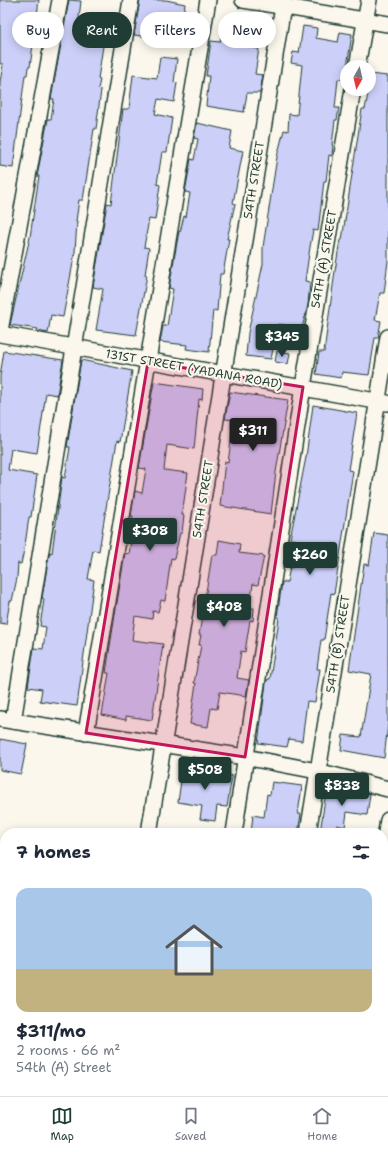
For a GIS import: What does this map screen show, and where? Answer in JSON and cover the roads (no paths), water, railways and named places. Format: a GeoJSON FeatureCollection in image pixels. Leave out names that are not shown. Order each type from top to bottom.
{"type":"FeatureCollection","features":[{"type":"Feature","properties":{"kind":"street"},"geometry":{"type":"LineString","coordinates":[[0,331],[60,0]]}},
{"type":"Feature","properties":{"kind":"street"},"geometry":{"type":"LineString","coordinates":[[132,0],[76,348],[6,720],[245,757],[318,771],[388,789]]}},
{"type":"Feature","properties":{"kind":"street"},"geometry":{"type":"LineString","coordinates":[[86,733],[208,0]]}},
{"type":"Feature","properties":{"kind":"street"},"geometry":{"type":"LineString","coordinates":[[243,0],[283,4],[388,24]]}},
{"type":"Feature","properties":{"kind":"street"},"geometry":{"type":"LineString","coordinates":[[358,60],[369,0]]}},
{"type":"Feature","properties":{"kind":"street","name":"54TH STREET"},"geometry":{"type":"LineString","coordinates":[[150,828],[283,4]]}},
{"type":"Feature","properties":{"kind":"street","name":"54TH (A) STREET"},"geometry":{"type":"LineString","coordinates":[[235,828],[302,387],[353,96]]}},
{"type":"Feature","properties":{"kind":"street","name":"131ST STREET (YADANA ROAD)"},"geometry":{"type":"LineString","coordinates":[[0,334],[148,362],[383,402]]}},
{"type":"Feature","properties":{"kind":"street","name":"54TH (B) STREET"},"geometry":{"type":"LineString","coordinates":[[309,828],[383,402],[388,337]]}}]}
